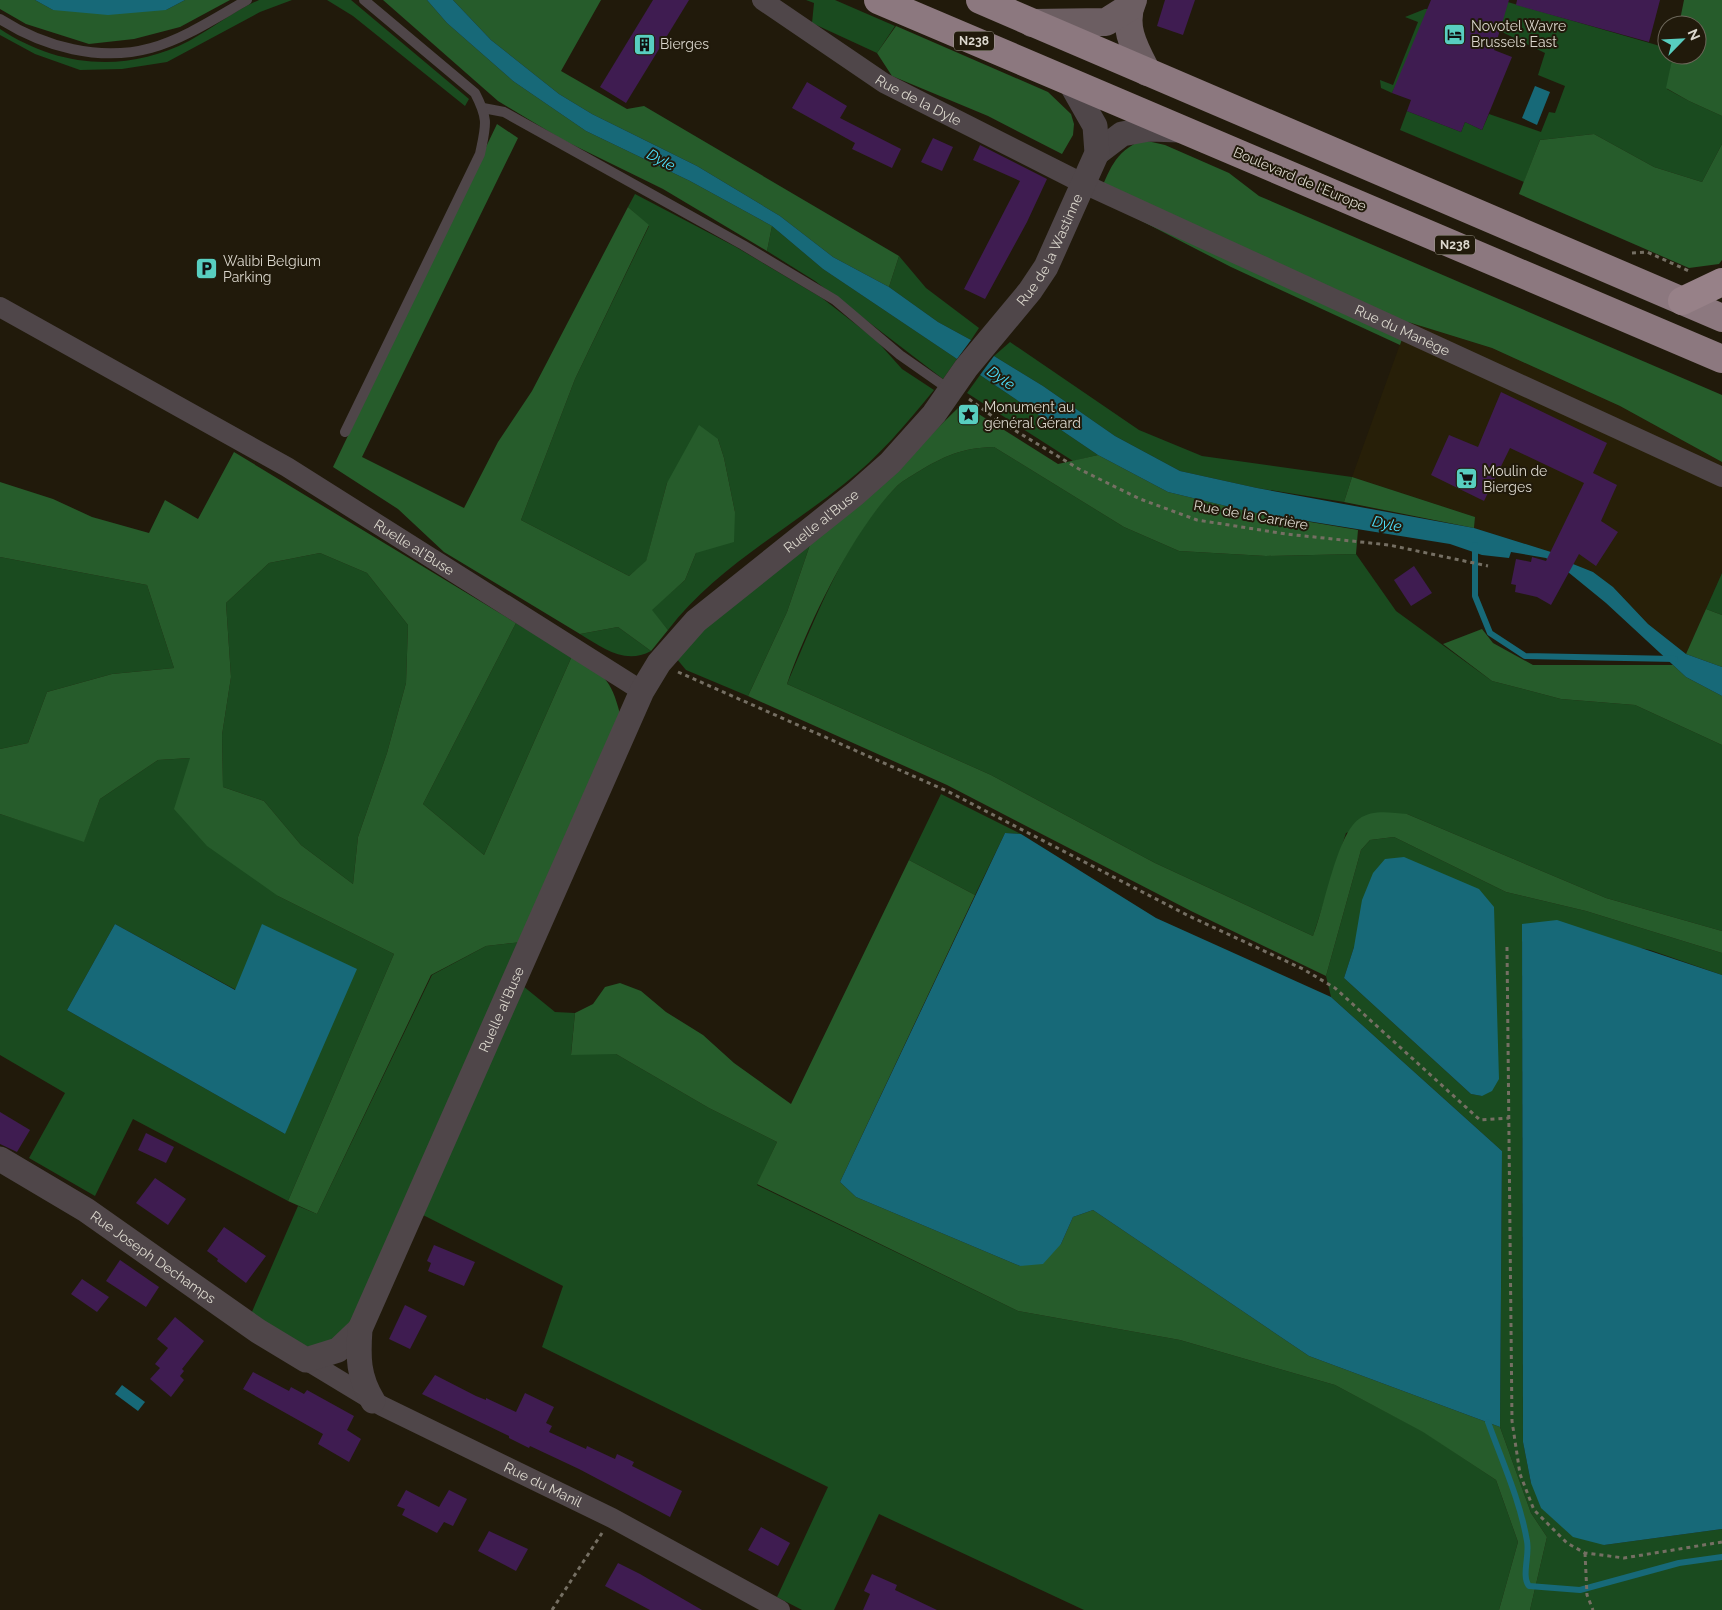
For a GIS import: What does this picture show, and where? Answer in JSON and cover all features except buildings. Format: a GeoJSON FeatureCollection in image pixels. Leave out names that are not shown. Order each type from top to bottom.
{"type":"FeatureCollection","features":[{"type":"Feature","properties":{"kind":"highway","name":"Boulevard de l'Europe"},"geometry":{"type":"LineString","coordinates":[[878,0],[1188,130],[1722,359]]}},
{"type":"Feature","properties":{"kind":"highway","name":"N238"},"geometry":{"type":"LineString","coordinates":[[980,0],[1722,318]]}},
{"type":"Feature","properties":{"kind":"highway"},"geometry":{"type":"LineString","coordinates":[[1682,302],[1722,282]]}},
{"type":"Feature","properties":{"kind":"main road"},"geometry":{"type":"LineString","coordinates":[[1032,22],[1106,22],[1132,3]]}},
{"type":"Feature","properties":{"kind":"main road"},"geometry":{"type":"LineString","coordinates":[[1132,3],[1128,31],[1146,72]]}},
{"type":"Feature","properties":{"kind":"street","name":"Rue de la Dyle"},"geometry":{"type":"LineString","coordinates":[[762,0],[884,83],[1084,184]]}},
{"type":"Feature","properties":{"kind":"street","name":"Rue de la Wastinne"},"geometry":{"type":"LineString","coordinates":[[990,339],[1030,291],[1046,267],[1096,153],[1095,126],[1070,82]]}},
{"type":"Feature","properties":{"kind":"street"},"geometry":{"type":"LineString","coordinates":[[1096,153],[1122,134],[1148,129],[1188,130]]}},
{"type":"Feature","properties":{"kind":"street","name":"Rue du Manège"},"geometry":{"type":"LineString","coordinates":[[1084,184],[1722,477]]}},
{"type":"Feature","properties":{"kind":"street","name":"Ruelle al'Buse"},"geometry":{"type":"LineString","coordinates":[[0,307],[287,467],[642,691]]}},
{"type":"Feature","properties":{"kind":"street","name":"Ruelle al'Buse"},"geometry":{"type":"LineString","coordinates":[[374,1402],[366,1389],[358,1366],[360,1329],[642,691],[659,662],[696,621],[855,494],[890,463],[929,420],[966,368],[990,339]]}},
{"type":"Feature","properties":{"kind":"street","name":"Rue Joseph Dechamps"},"geometry":{"type":"LineString","coordinates":[[0,1159],[86,1210],[258,1330],[306,1360]]}},
{"type":"Feature","properties":{"kind":"street","name":"Ruelle al'Buse"},"geometry":{"type":"LineString","coordinates":[[306,1360],[338,1350],[360,1329]]}},
{"type":"Feature","properties":{"kind":"street","name":"Rue du Manil"},"geometry":{"type":"LineString","coordinates":[[306,1360],[374,1402],[612,1518],[780,1610]]}},
{"type":"Feature","properties":{"kind":"lane"},"geometry":{"type":"LineString","coordinates":[[0,19],[42,39],[80,52],[116,54],[151,48],[190,31],[247,0]]}},
{"type":"Feature","properties":{"kind":"lane"},"geometry":{"type":"LineString","coordinates":[[345,432],[480,154],[487,124],[483,108],[475,93],[364,0]]}},
{"type":"Feature","properties":{"kind":"lane"},"geometry":{"type":"LineString","coordinates":[[483,108],[504,112],[768,260],[835,300],[900,355],[951,390]]}},
{"type":"Feature","properties":{"kind":"path","name":"Rue de la Carrière"},"geometry":{"type":"LineString","coordinates":[[951,390],[960,393],[996,419],[1079,470],[1161,508],[1197,520],[1236,527],[1379,544],[1488,566]]}},
{"type":"Feature","properties":{"kind":"path"},"geometry":{"type":"LineString","coordinates":[[659,662],[947,791],[1190,916],[1303,969],[1335,988],[1480,1120],[1509,1118]]}},
{"type":"Feature","properties":{"kind":"path"},"geometry":{"type":"LineString","coordinates":[[1508,947],[1512,1421],[1520,1474],[1534,1510],[1567,1544],[1585,1553],[1624,1558],[1722,1542]]}},
{"type":"Feature","properties":{"kind":"path"},"geometry":{"type":"LineString","coordinates":[[552,1610],[612,1518]]}},
{"type":"Feature","properties":{"kind":"path"},"geometry":{"type":"LineString","coordinates":[[1585,1553],[1587,1595],[1593,1610]]}},
{"type":"Feature","properties":{"kind":"shaded area"},"geometry":{"type":"Polygon","coordinates":[[[1408,322],[1492,348],[1620,406],[1722,462],[1722,573],[1686,654],[1648,624],[1613,587],[1593,572],[1551,552],[1474,528],[1475,517],[1352,477],[1408,322]]]}},
{"type":"Feature","properties":{"kind":"green space"},"geometry":{"type":"Polygon","coordinates":[[[0,0],[35,0],[53,10],[166,10],[185,0],[230,0],[180,27],[134,39],[89,44],[26,24],[0,9],[0,0]]]}},
{"type":"Feature","properties":{"kind":"green space"},"geometry":{"type":"Polygon","coordinates":[[[259,0],[292,0],[260,12],[167,62],[122,69],[80,70],[35,54],[0,35],[0,29],[46,52],[69,58],[93,62],[118,62],[142,58],[189,41],[259,0]]]}},
{"type":"Feature","properties":{"kind":"green space"},"geometry":{"type":"Polygon","coordinates":[[[327,0],[351,0],[469,99],[465,106],[353,16],[327,0]]]}},
{"type":"Feature","properties":{"kind":"green space"},"geometry":{"type":"Polygon","coordinates":[[[383,0],[427,0],[447,23],[513,81],[586,131],[690,181],[772,226],[767,251],[663,189],[563,140],[498,101],[383,0]]]}},
{"type":"Feature","properties":{"kind":"green space"},"geometry":{"type":"Polygon","coordinates":[[[453,0],[601,0],[561,71],[627,109],[644,106],[899,256],[889,287],[833,257],[780,216],[697,166],[592,114],[559,94],[491,40],[453,0]]]}},
{"type":"Feature","properties":{"kind":"green space"},"geometry":{"type":"Polygon","coordinates":[[[806,0],[835,0],[895,26],[877,53],[812,23],[814,3],[806,0]]]}},
{"type":"Feature","properties":{"kind":"green space"},"geometry":{"type":"Polygon","coordinates":[[[1684,0],[1722,0],[1722,116],[1666,88],[1671,65],[1707,65],[1707,15],[1681,15],[1684,0]]]}},
{"type":"Feature","properties":{"kind":"green space"},"geometry":{"type":"Polygon","coordinates":[[[1504,1],[1657,45],[1657,65],[1671,65],[1667,89],[1722,116],[1722,144],[1702,182],[1654,167],[1594,134],[1540,140],[1524,182],[1400,130],[1407,111],[1461,132],[1465,122],[1482,130],[1489,114],[1541,132],[1549,112],[1555,113],[1565,86],[1538,75],[1545,53],[1500,31],[1504,1]]]}},
{"type":"Feature","properties":{"kind":"green space"},"geometry":{"type":"Polygon","coordinates":[[[1425,9],[1434,9],[1392,93],[1381,88],[1380,80],[1393,85],[1418,22],[1405,17],[1425,9]]]}},
{"type":"Feature","properties":{"kind":"green space"},"geometry":{"type":"Polygon","coordinates":[[[896,26],[1048,92],[1071,114],[1074,124],[1073,135],[1062,154],[988,116],[892,76],[877,53],[896,26]]]}},
{"type":"Feature","properties":{"kind":"green space"},"geometry":{"type":"Polygon","coordinates":[[[497,124],[518,138],[362,457],[464,508],[498,442],[532,391],[628,207],[649,225],[575,379],[521,520],[629,576],[646,561],[667,483],[699,425],[718,439],[724,458],[735,512],[734,542],[696,553],[685,580],[652,610],[668,630],[651,651],[618,627],[580,634],[444,552],[398,509],[333,467],[497,124]]]}},
{"type":"Feature","properties":{"kind":"green space"},"geometry":{"type":"Polygon","coordinates":[[[1594,134],[1654,167],[1702,182],[1722,144],[1722,260],[1719,264],[1689,268],[1519,194],[1540,140],[1594,134]]]}},
{"type":"Feature","properties":{"kind":"green space"},"geometry":{"type":"Polygon","coordinates":[[[1143,140],[1165,145],[1229,173],[1259,196],[1722,395],[1722,462],[1620,406],[1492,348],[1408,322],[1400,345],[1231,267],[1097,198],[1114,163],[1125,150],[1143,140]]]}},
{"type":"Feature","properties":{"kind":"green space"},"geometry":{"type":"Polygon","coordinates":[[[635,194],[736,247],[822,298],[876,340],[902,369],[934,390],[902,428],[857,474],[729,569],[687,608],[668,630],[651,610],[685,580],[696,553],[735,512],[724,458],[718,439],[667,483],[646,562],[629,576],[521,520],[575,379],[649,226],[628,207],[635,194]]]}},
{"type":"Feature","properties":{"kind":"green space"},"geometry":{"type":"Polygon","coordinates":[[[772,226],[823,269],[957,359],[943,379],[815,281],[767,251],[772,226]]]}},
{"type":"Feature","properties":{"kind":"green space"},"geometry":{"type":"Polygon","coordinates":[[[899,256],[926,288],[979,328],[971,340],[938,322],[889,287],[899,256]]]}},
{"type":"Feature","properties":{"kind":"green space"},"geometry":{"type":"Polygon","coordinates":[[[1010,342],[1139,430],[1202,456],[1352,477],[1344,502],[1257,488],[1180,471],[1115,436],[1043,386],[994,356],[1010,342]]]}},
{"type":"Feature","properties":{"kind":"green space"},"geometry":{"type":"Polygon","coordinates":[[[980,375],[1098,455],[1073,461],[967,393],[980,375]]]}},
{"type":"Feature","properties":{"kind":"green space"},"geometry":{"type":"Polygon","coordinates":[[[958,408],[977,413],[1058,464],[1098,455],[1168,492],[1251,512],[1358,530],[1356,554],[1266,556],[1179,551],[1124,527],[994,447],[962,451],[935,462],[897,486],[864,527],[848,552],[819,607],[787,684],[991,775],[1155,863],[1313,936],[1338,855],[1351,827],[1364,816],[1388,813],[1407,814],[1606,898],[1722,931],[1722,953],[1586,911],[1506,892],[1394,837],[1370,840],[1361,850],[1326,976],[1191,911],[947,785],[748,696],[787,612],[813,536],[901,464],[958,408]]]}},
{"type":"Feature","properties":{"kind":"green space"},"geometry":{"type":"Polygon","coordinates":[[[994,447],[1124,527],[1179,551],[1266,556],[1356,554],[1396,611],[1492,681],[1561,699],[1635,705],[1722,745],[1722,931],[1606,898],[1407,814],[1346,833],[1313,936],[1155,863],[991,775],[787,684],[833,579],[847,554],[862,529],[899,484],[935,462],[953,454],[972,449],[994,447]]]}},
{"type":"Feature","properties":{"kind":"green space"},"geometry":{"type":"Polygon","coordinates":[[[234,452],[516,623],[423,804],[484,855],[572,656],[604,678],[613,692],[620,714],[522,942],[486,946],[431,975],[317,1214],[288,1201],[394,954],[278,896],[207,846],[174,809],[190,758],[158,760],[100,799],[84,842],[0,814],[0,749],[28,743],[47,692],[112,674],[174,668],[147,585],[0,557],[0,482],[53,499],[92,517],[149,533],[165,500],[198,519],[234,452]],[[320,553],[269,563],[226,603],[231,677],[222,735],[223,787],[264,801],[301,845],[353,884],[358,837],[387,753],[406,683],[408,625],[367,573],[320,553]]]}},
{"type":"Feature","properties":{"kind":"green space"},"geometry":{"type":"Polygon","coordinates":[[[1352,477],[1475,517],[1474,528],[1344,502],[1352,477]]]}},
{"type":"Feature","properties":{"kind":"green space"},"geometry":{"type":"Polygon","coordinates":[[[813,536],[787,612],[748,696],[686,670],[676,658],[702,625],[813,536]]]}},
{"type":"Feature","properties":{"kind":"green space"},"geometry":{"type":"Polygon","coordinates":[[[320,553],[367,573],[408,625],[406,683],[387,753],[358,837],[353,884],[301,845],[264,801],[223,787],[222,735],[231,677],[226,603],[269,563],[320,553]]]}},
{"type":"Feature","properties":{"kind":"green space"},"geometry":{"type":"Polygon","coordinates":[[[0,557],[147,585],[174,668],[112,674],[47,692],[28,743],[0,749],[0,557]]]}},
{"type":"Feature","properties":{"kind":"green space"},"geometry":{"type":"Polygon","coordinates":[[[1722,573],[1722,615],[1706,609],[1722,573]]]}},
{"type":"Feature","properties":{"kind":"green space"},"geometry":{"type":"Polygon","coordinates":[[[1706,609],[1722,615],[1722,667],[1686,654],[1706,609]]]}},
{"type":"Feature","properties":{"kind":"green space"},"geometry":{"type":"Polygon","coordinates":[[[516,623],[572,656],[484,855],[423,804],[516,623]]]}},
{"type":"Feature","properties":{"kind":"green space"},"geometry":{"type":"Polygon","coordinates":[[[618,627],[651,651],[632,656],[614,653],[580,634],[618,627]]]}},
{"type":"Feature","properties":{"kind":"green space"},"geometry":{"type":"Polygon","coordinates":[[[1482,629],[1493,643],[1533,665],[1673,665],[1686,677],[1722,696],[1722,745],[1635,705],[1561,699],[1492,681],[1443,644],[1482,629]]]}},
{"type":"Feature","properties":{"kind":"green space"},"geometry":{"type":"Polygon","coordinates":[[[190,758],[278,896],[394,954],[288,1201],[133,1119],[95,1196],[29,1158],[65,1093],[0,1055],[0,814],[84,841],[100,799],[158,760],[190,758]],[[115,924],[67,1010],[285,1134],[236,990],[115,924]]]}},
{"type":"Feature","properties":{"kind":"green space"},"geometry":{"type":"Polygon","coordinates":[[[941,794],[1021,834],[1005,833],[975,895],[909,860],[941,794]]]}},
{"type":"Feature","properties":{"kind":"green space"},"geometry":{"type":"Polygon","coordinates":[[[1394,837],[1506,892],[1586,911],[1722,953],[1722,975],[1650,950],[1522,924],[1523,1442],[1531,1483],[1604,1545],[1722,1529],[1722,1610],[1530,1610],[1547,1537],[1531,1513],[1500,1427],[1502,1151],[1331,997],[1326,976],[1361,850],[1370,840],[1394,837]],[[1354,947],[1344,978],[1471,1094],[1482,1096],[1354,947]]]}},
{"type":"Feature","properties":{"kind":"green space"},"geometry":{"type":"Polygon","coordinates":[[[909,860],[975,895],[840,1182],[856,1197],[1020,1266],[1061,1244],[1073,1217],[1093,1210],[1309,1356],[1500,1427],[1531,1513],[1547,1537],[1530,1610],[1499,1610],[1518,1542],[1496,1480],[1423,1432],[1335,1385],[1180,1340],[1018,1311],[757,1184],[777,1142],[709,1108],[616,1054],[571,1055],[575,1013],[593,1004],[605,987],[620,983],[641,991],[666,1012],[703,1035],[734,1063],[791,1104],[909,860]]]}},
{"type":"Feature","properties":{"kind":"green space"},"geometry":{"type":"Polygon","coordinates":[[[522,942],[351,1332],[319,1348],[300,1345],[251,1314],[298,1206],[317,1214],[432,975],[486,946],[522,942]]]}},
{"type":"Feature","properties":{"kind":"green space"},"geometry":{"type":"Polygon","coordinates":[[[523,986],[555,1012],[575,1013],[571,1054],[616,1054],[709,1108],[777,1142],[757,1185],[1018,1311],[1180,1340],[1335,1385],[1424,1432],[1496,1480],[1518,1542],[1499,1610],[1084,1610],[879,1514],[834,1610],[802,1610],[777,1597],[828,1487],[542,1347],[563,1286],[423,1215],[523,986]]]}},
{"type":"Feature","properties":{"kind":"water"},"geometry":{"type":"Polygon","coordinates":[[[35,0],[185,0],[166,10],[108,15],[53,10],[35,0]]]}},
{"type":"Feature","properties":{"kind":"water","name":"Dyle"},"geometry":{"type":"Polygon","coordinates":[[[427,0],[453,0],[491,40],[559,94],[592,114],[697,166],[780,216],[833,257],[889,287],[938,322],[971,340],[957,359],[823,269],[772,226],[690,181],[586,131],[513,81],[447,23],[427,0]]]}},
{"type":"Feature","properties":{"kind":"water"},"geometry":{"type":"Polygon","coordinates":[[[1535,86],[1550,92],[1537,125],[1522,118],[1535,86]]]}},
{"type":"Feature","properties":{"kind":"water","name":"Dyle"},"geometry":{"type":"Polygon","coordinates":[[[994,356],[1043,386],[1115,436],[1180,471],[1257,488],[1474,528],[1551,552],[1593,572],[1613,587],[1648,624],[1686,654],[1722,667],[1722,696],[1686,677],[1606,603],[1568,572],[1546,558],[1511,552],[1509,558],[1482,555],[1450,544],[1251,512],[1168,492],[1098,455],[980,375],[994,356]]]}},
{"type":"Feature","properties":{"kind":"water"},"geometry":{"type":"Polygon","coordinates":[[[1005,833],[1021,834],[1156,918],[1331,997],[1502,1151],[1500,1427],[1309,1356],[1093,1210],[1073,1217],[1061,1244],[1043,1264],[1020,1266],[856,1197],[840,1182],[1005,833]]]}},
{"type":"Feature","properties":{"kind":"water"},"geometry":{"type":"Polygon","coordinates":[[[1404,857],[1479,889],[1494,907],[1499,1079],[1492,1091],[1482,1096],[1471,1094],[1344,978],[1354,947],[1362,900],[1373,873],[1385,859],[1404,857]]]}},
{"type":"Feature","properties":{"kind":"water"},"geometry":{"type":"Polygon","coordinates":[[[1557,920],[1722,975],[1722,1529],[1604,1545],[1573,1537],[1541,1508],[1531,1483],[1523,1442],[1522,924],[1557,920]]]}},
{"type":"Feature","properties":{"kind":"water"},"geometry":{"type":"Polygon","coordinates":[[[115,924],[235,990],[262,924],[357,969],[285,1134],[67,1010],[115,924]]]}},
{"type":"Feature","properties":{"kind":"water"},"geometry":{"type":"Polygon","coordinates":[[[122,1385],[145,1402],[138,1411],[115,1394],[122,1385]]]}},
{"type":"Feature","properties":{"kind":"waterway"},"geometry":{"type":"LineString","coordinates":[[1475,545],[1475,596],[1490,633],[1525,656],[1675,659]]}},
{"type":"Feature","properties":{"kind":"waterway"},"geometry":{"type":"LineString","coordinates":[[1488,1422],[1524,1526],[1528,1547],[1526,1577],[1529,1586],[1580,1590],[1679,1563],[1722,1557]]}},
{"type":"Feature","properties":{"kind":"place","name":"Novotel Wavre Brussels East"},"geometry":{"type":"Point","coordinates":[1455,34]}},
{"type":"Feature","properties":{"kind":"place","name":"Bierges"},"geometry":{"type":"Point","coordinates":[644,44]}},
{"type":"Feature","properties":{"kind":"place","name":"Walibi Belgium Parking"},"geometry":{"type":"Point","coordinates":[207,269]}},
{"type":"Feature","properties":{"kind":"place","name":"Monument au général Gérard"},"geometry":{"type":"Point","coordinates":[968,415]}},
{"type":"Feature","properties":{"kind":"place","name":"Moulin de Bierges"},"geometry":{"type":"Point","coordinates":[1467,479]}}]}
